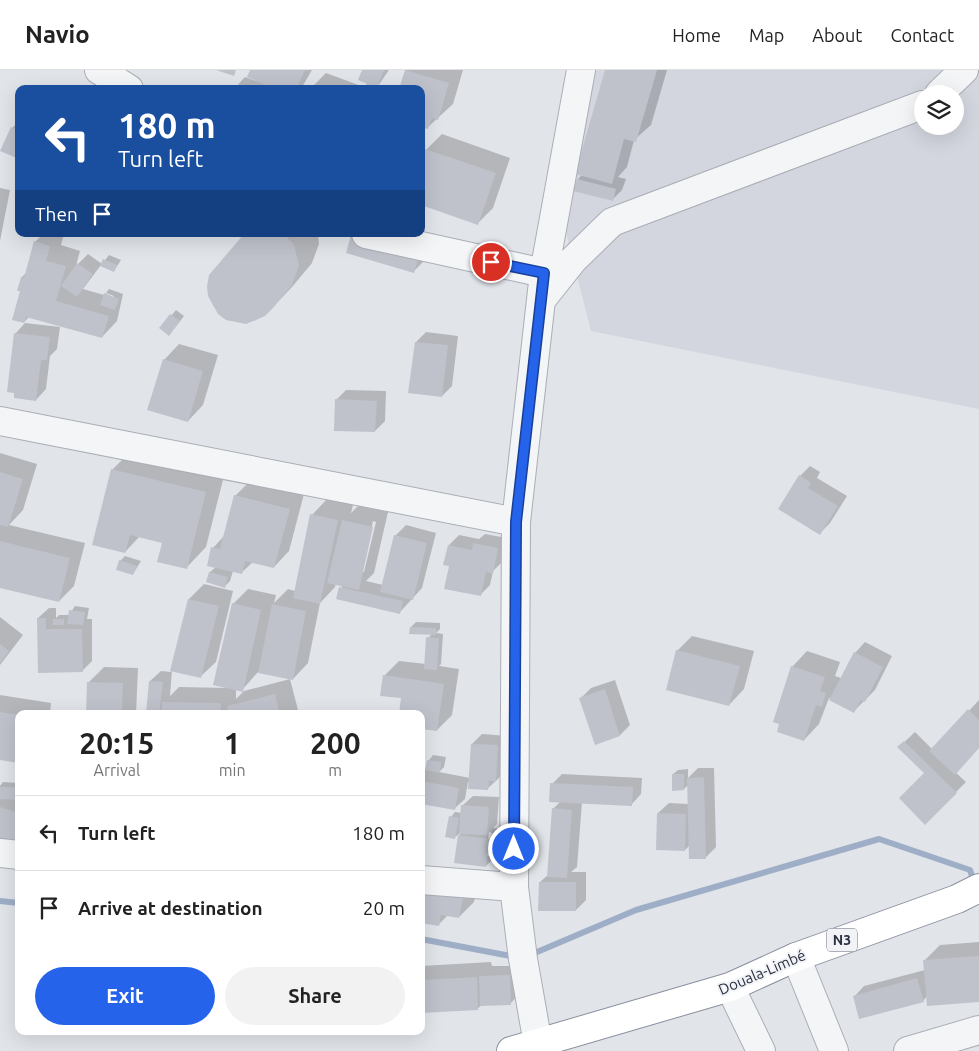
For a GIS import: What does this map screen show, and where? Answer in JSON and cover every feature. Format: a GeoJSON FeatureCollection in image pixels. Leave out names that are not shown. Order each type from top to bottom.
{"type":"FeatureCollection","features":[{"type":"Feature","properties":{"kind":"highway","name":"Douala-Limbé"},"geometry":{"type":"LineString","coordinates":[[511,1051],[730,987],[796,957],[968,894]]}},
{"type":"Feature","properties":{"kind":"street"},"geometry":{"type":"LineString","coordinates":[[99,70],[123,85]]}},
{"type":"Feature","properties":{"kind":"street"},"geometry":{"type":"LineString","coordinates":[[538,1044],[522,959],[514,887],[516,522],[543,286],[581,70]]}},
{"type":"Feature","properties":{"kind":"street"},"geometry":{"type":"LineString","coordinates":[[949,85],[964,70]]}},
{"type":"Feature","properties":{"kind":"street"},"geometry":{"type":"LineString","coordinates":[[543,286],[612,222],[914,107]]}},
{"type":"Feature","properties":{"kind":"street"},"geometry":{"type":"LineString","coordinates":[[376,237],[543,286]]}},
{"type":"Feature","properties":{"kind":"street"},"geometry":{"type":"LineString","coordinates":[[0,421],[516,522]]}},
{"type":"Feature","properties":{"kind":"street"},"geometry":{"type":"LineString","coordinates":[[0,853],[15,855]]}},
{"type":"Feature","properties":{"kind":"street"},"geometry":{"type":"LineString","coordinates":[[425,880],[514,887]]}},
{"type":"Feature","properties":{"kind":"street"},"geometry":{"type":"LineString","coordinates":[[796,957],[834,1051]]}},
{"type":"Feature","properties":{"kind":"street"},"geometry":{"type":"LineString","coordinates":[[730,987],[761,1051]]}},
{"type":"Feature","properties":{"kind":"street"},"geometry":{"type":"LineString","coordinates":[[908,1051],[979,1030]]}},
{"type":"Feature","properties":{"kind":"shaded area"},"geometry":{"type":"Polygon","coordinates":[[[594,70],[979,70],[979,409],[591,331],[558,201],[594,70]]]}},
{"type":"Feature","properties":{"kind":"building"},"geometry":{"type":"Polygon","coordinates":[[[216,70],[236,70],[234,76],[216,70]]]}},
{"type":"Feature","properties":{"kind":"building"},"geometry":{"type":"Polygon","coordinates":[[[250,70],[305,70],[298,85],[266,85],[247,77],[250,70]]]}},
{"type":"Feature","properties":{"kind":"building"},"geometry":{"type":"Polygon","coordinates":[[[362,70],[384,70],[378,85],[370,85],[358,80],[362,70]]]}},
{"type":"Feature","properties":{"kind":"building"},"geometry":{"type":"Polygon","coordinates":[[[405,70],[449,83],[438,120],[432,118],[428,129],[425,128],[425,85],[400,85],[405,70]]]}},
{"type":"Feature","properties":{"kind":"building"},"geometry":{"type":"Polygon","coordinates":[[[605,70],[657,70],[636,142],[624,139],[612,184],[575,174],[605,70]]]}},
{"type":"Feature","properties":{"kind":"building"},"geometry":{"type":"Polygon","coordinates":[[[11,127],[15,129],[15,157],[0,151],[11,127]]]}},
{"type":"Feature","properties":{"kind":"building"},"geometry":{"type":"Polygon","coordinates":[[[425,149],[496,173],[478,225],[425,206],[425,149]]]}},
{"type":"Feature","properties":{"kind":"building"},"geometry":{"type":"Polygon","coordinates":[[[577,179],[616,189],[613,201],[573,191],[577,179]]]}},
{"type":"Feature","properties":{"kind":"building"},"geometry":{"type":"Polygon","coordinates":[[[241,237],[287,237],[294,245],[299,265],[292,285],[272,309],[265,316],[246,324],[226,320],[218,314],[208,296],[209,275],[241,237]]]}},
{"type":"Feature","properties":{"kind":"building"},"geometry":{"type":"Polygon","coordinates":[[[350,237],[358,237],[419,255],[414,273],[346,253],[350,237]]]}},
{"type":"Feature","properties":{"kind":"building"},"geometry":{"type":"Polygon","coordinates":[[[34,241],[50,246],[46,261],[66,266],[56,301],[109,316],[102,338],[26,317],[24,323],[12,320],[20,291],[17,291],[21,277],[24,278],[34,241]]]}},
{"type":"Feature","properties":{"kind":"building"},"geometry":{"type":"Polygon","coordinates":[[[103,259],[117,265],[114,272],[100,266],[103,259]]]}},
{"type":"Feature","properties":{"kind":"building"},"geometry":{"type":"Polygon","coordinates":[[[77,263],[93,274],[77,297],[61,286],[77,263]]]}},
{"type":"Feature","properties":{"kind":"building"},"geometry":{"type":"Polygon","coordinates":[[[104,293],[119,299],[115,310],[100,305],[104,293]]]}},
{"type":"Feature","properties":{"kind":"building"},"geometry":{"type":"Polygon","coordinates":[[[170,314],[180,321],[169,336],[159,328],[170,314]]]}},
{"type":"Feature","properties":{"kind":"building"},"geometry":{"type":"Polygon","coordinates":[[[14,333],[50,337],[47,360],[41,360],[36,401],[14,398],[14,393],[7,392],[14,333]]]}},
{"type":"Feature","properties":{"kind":"building"},"geometry":{"type":"Polygon","coordinates":[[[415,342],[448,345],[442,397],[408,393],[415,342]]]}},
{"type":"Feature","properties":{"kind":"building"},"geometry":{"type":"Polygon","coordinates":[[[163,359],[203,371],[188,422],[147,410],[163,359]]]}},
{"type":"Feature","properties":{"kind":"building"},"geometry":{"type":"Polygon","coordinates":[[[335,399],[377,401],[375,432],[334,431],[335,399]]]}},
{"type":"Feature","properties":{"kind":"building"},"geometry":{"type":"Polygon","coordinates":[[[111,469],[206,492],[187,569],[157,562],[162,543],[130,535],[125,553],[92,545],[111,469]]]}},
{"type":"Feature","properties":{"kind":"building"},"geometry":{"type":"Polygon","coordinates":[[[0,472],[23,479],[8,527],[0,525],[0,472]]]}},
{"type":"Feature","properties":{"kind":"building"},"geometry":{"type":"Polygon","coordinates":[[[799,475],[811,483],[808,488],[838,506],[820,535],[778,509],[799,475]]]}},
{"type":"Feature","properties":{"kind":"building"},"geometry":{"type":"Polygon","coordinates":[[[234,495],[290,509],[274,568],[245,561],[242,574],[207,566],[211,547],[220,549],[234,495]]]}},
{"type":"Feature","properties":{"kind":"building"},"geometry":{"type":"Polygon","coordinates":[[[310,514],[338,520],[320,604],[293,598],[310,514]]]}},
{"type":"Feature","properties":{"kind":"building"},"geometry":{"type":"Polygon","coordinates":[[[342,520],[373,527],[359,590],[327,583],[342,520]]]}},
{"type":"Feature","properties":{"kind":"building"},"geometry":{"type":"Polygon","coordinates":[[[394,535],[427,543],[413,600],[380,592],[394,535]]]}},
{"type":"Feature","properties":{"kind":"building"},"geometry":{"type":"Polygon","coordinates":[[[0,541],[70,558],[59,602],[0,588],[0,541]]]}},
{"type":"Feature","properties":{"kind":"building"},"geometry":{"type":"Polygon","coordinates":[[[473,543],[498,548],[493,574],[486,572],[481,596],[444,589],[449,566],[443,565],[448,545],[472,550],[473,543]]]}},
{"type":"Feature","properties":{"kind":"building"},"geometry":{"type":"Polygon","coordinates":[[[119,560],[137,566],[133,575],[116,570],[119,560]]]}},
{"type":"Feature","properties":{"kind":"building"},"geometry":{"type":"Polygon","coordinates":[[[209,572],[228,577],[225,588],[206,582],[209,572]]]}},
{"type":"Feature","properties":{"kind":"building"},"geometry":{"type":"Polygon","coordinates":[[[339,587],[403,601],[400,614],[336,599],[339,587]]]}},
{"type":"Feature","properties":{"kind":"building"},"geometry":{"type":"Polygon","coordinates":[[[188,599],[219,606],[201,678],[170,671],[188,599]]]}},
{"type":"Feature","properties":{"kind":"building"},"geometry":{"type":"Polygon","coordinates":[[[232,603],[261,610],[243,692],[213,685],[232,603]]]}},
{"type":"Feature","properties":{"kind":"building"},"geometry":{"type":"Polygon","coordinates":[[[272,604],[306,611],[293,680],[258,673],[272,604]]]}},
{"type":"Feature","properties":{"kind":"building"},"geometry":{"type":"Polygon","coordinates":[[[69,610],[85,612],[83,625],[67,624],[69,610]]]}},
{"type":"Feature","properties":{"kind":"building"},"geometry":{"type":"Polygon","coordinates":[[[37,618],[46,618],[46,629],[82,629],[83,672],[38,673],[37,618]]]}},
{"type":"Feature","properties":{"kind":"building"},"geometry":{"type":"Polygon","coordinates":[[[53,619],[64,619],[64,625],[53,625],[53,619]]]}},
{"type":"Feature","properties":{"kind":"building"},"geometry":{"type":"Polygon","coordinates":[[[410,627],[436,628],[436,635],[409,634],[410,627]]]}},
{"type":"Feature","properties":{"kind":"building"},"geometry":{"type":"Polygon","coordinates":[[[426,637],[439,638],[437,670],[424,669],[426,637]]]}},
{"type":"Feature","properties":{"kind":"building"},"geometry":{"type":"Polygon","coordinates":[[[0,644],[9,651],[0,663],[0,644]]]}},
{"type":"Feature","properties":{"kind":"building"},"geometry":{"type":"Polygon","coordinates":[[[676,650],[740,666],[729,706],[666,690],[676,650]]]}},
{"type":"Feature","properties":{"kind":"building"},"geometry":{"type":"Polygon","coordinates":[[[854,652],[883,667],[865,702],[861,700],[854,713],[829,700],[854,652]]]}},
{"type":"Feature","properties":{"kind":"building"},"geometry":{"type":"Polygon","coordinates":[[[791,666],[825,677],[820,691],[826,693],[822,707],[816,705],[804,741],[777,732],[779,724],[773,722],[791,666]]]}},
{"type":"Feature","properties":{"kind":"building"},"geometry":{"type":"Polygon","coordinates":[[[383,675],[444,684],[437,731],[425,730],[425,710],[400,710],[401,698],[380,696],[383,675]]]}},
{"type":"Feature","properties":{"kind":"building"},"geometry":{"type":"Polygon","coordinates":[[[149,681],[163,682],[160,710],[146,710],[149,681]]]}},
{"type":"Feature","properties":{"kind":"building"},"geometry":{"type":"Polygon","coordinates":[[[87,682],[123,683],[122,710],[86,710],[87,682]]]}},
{"type":"Feature","properties":{"kind":"building"},"geometry":{"type":"Polygon","coordinates":[[[605,689],[620,736],[595,745],[579,698],[605,689]]]}},
{"type":"Feature","properties":{"kind":"building"},"geometry":{"type":"Polygon","coordinates":[[[275,694],[279,710],[228,710],[227,706],[275,694]]]}},
{"type":"Feature","properties":{"kind":"building"},"geometry":{"type":"Polygon","coordinates":[[[162,702],[221,703],[221,710],[162,710],[162,702]]]}},
{"type":"Feature","properties":{"kind":"building"},"geometry":{"type":"Polygon","coordinates":[[[968,709],[979,720],[979,748],[955,775],[929,751],[968,709]]]}},
{"type":"Feature","properties":{"kind":"building"},"geometry":{"type":"Polygon","coordinates":[[[0,712],[15,714],[15,762],[0,760],[0,712]]]}},
{"type":"Feature","properties":{"kind":"building"},"geometry":{"type":"Polygon","coordinates":[[[904,741],[957,793],[925,825],[899,798],[924,773],[897,747],[904,741]]]}},
{"type":"Feature","properties":{"kind":"building"},"geometry":{"type":"Polygon","coordinates":[[[471,744],[498,745],[496,781],[489,781],[488,790],[468,789],[471,744]]]}},
{"type":"Feature","properties":{"kind":"building"},"geometry":{"type":"Polygon","coordinates":[[[427,760],[441,762],[440,773],[425,770],[427,760]]]}},
{"type":"Feature","properties":{"kind":"building"},"geometry":{"type":"Polygon","coordinates":[[[672,774],[684,774],[684,790],[672,791],[672,774]]]}},
{"type":"Feature","properties":{"kind":"building"},"geometry":{"type":"Polygon","coordinates":[[[704,777],[706,859],[689,859],[687,778],[704,777]]]}},
{"type":"Feature","properties":{"kind":"building"},"geometry":{"type":"Polygon","coordinates":[[[425,782],[459,788],[455,810],[425,805],[425,782]]]}},
{"type":"Feature","properties":{"kind":"building"},"geometry":{"type":"Polygon","coordinates":[[[550,783],[633,787],[632,806],[549,802],[550,783]]]}},
{"type":"Feature","properties":{"kind":"building"},"geometry":{"type":"Polygon","coordinates":[[[0,787],[15,787],[15,800],[0,799],[0,787]]]}},
{"type":"Feature","properties":{"kind":"building"},"geometry":{"type":"Polygon","coordinates":[[[461,805],[489,807],[487,835],[459,834],[461,805]]]}},
{"type":"Feature","properties":{"kind":"building"},"geometry":{"type":"Polygon","coordinates":[[[0,807],[15,812],[15,842],[0,838],[0,807]]]}},
{"type":"Feature","properties":{"kind":"building"},"geometry":{"type":"Polygon","coordinates":[[[552,808],[572,810],[567,878],[547,877],[552,808]]]}},
{"type":"Feature","properties":{"kind":"building"},"geometry":{"type":"Polygon","coordinates":[[[657,813],[686,814],[685,851],[656,850],[657,813]]]}},
{"type":"Feature","properties":{"kind":"building"},"geometry":{"type":"Polygon","coordinates":[[[449,816],[459,818],[455,839],[445,837],[449,816]]]}},
{"type":"Feature","properties":{"kind":"building"},"geometry":{"type":"Polygon","coordinates":[[[458,835],[490,839],[486,867],[454,863],[458,835]]]}},
{"type":"Feature","properties":{"kind":"building"},"geometry":{"type":"Polygon","coordinates":[[[539,882],[576,882],[576,911],[538,911],[539,882]]]}},
{"type":"Feature","properties":{"kind":"building"},"geometry":{"type":"Polygon","coordinates":[[[425,886],[464,893],[459,918],[441,915],[439,926],[425,924],[425,886]]]}},
{"type":"Feature","properties":{"kind":"building"},"geometry":{"type":"Polygon","coordinates":[[[979,956],[979,1002],[927,1006],[923,960],[979,956]]]}},
{"type":"Feature","properties":{"kind":"building"},"geometry":{"type":"Polygon","coordinates":[[[510,975],[511,1005],[480,1006],[479,976],[510,975]]]}},
{"type":"Feature","properties":{"kind":"building"},"geometry":{"type":"Polygon","coordinates":[[[477,977],[478,1010],[425,1013],[425,980],[477,977]]]}},
{"type":"Feature","properties":{"kind":"building"},"geometry":{"type":"Polygon","coordinates":[[[917,978],[924,1002],[859,1019],[853,996],[917,978]]]}},
{"type":"Feature","properties":{"kind":"waterway"},"geometry":{"type":"LineString","coordinates":[[530,955],[636,910],[879,839],[970,870],[974,882]]}},
{"type":"Feature","properties":{"kind":"waterway"},"geometry":{"type":"LineString","coordinates":[[0,901],[15,903]]}},
{"type":"Feature","properties":{"kind":"waterway"},"geometry":{"type":"LineString","coordinates":[[425,940],[516,957]]}},
{"type":"Feature","properties":{"kind":"route"},"geometry":{"type":"LineString","coordinates":[[491,262],[544,273],[516,522],[514,849]]}}]}
